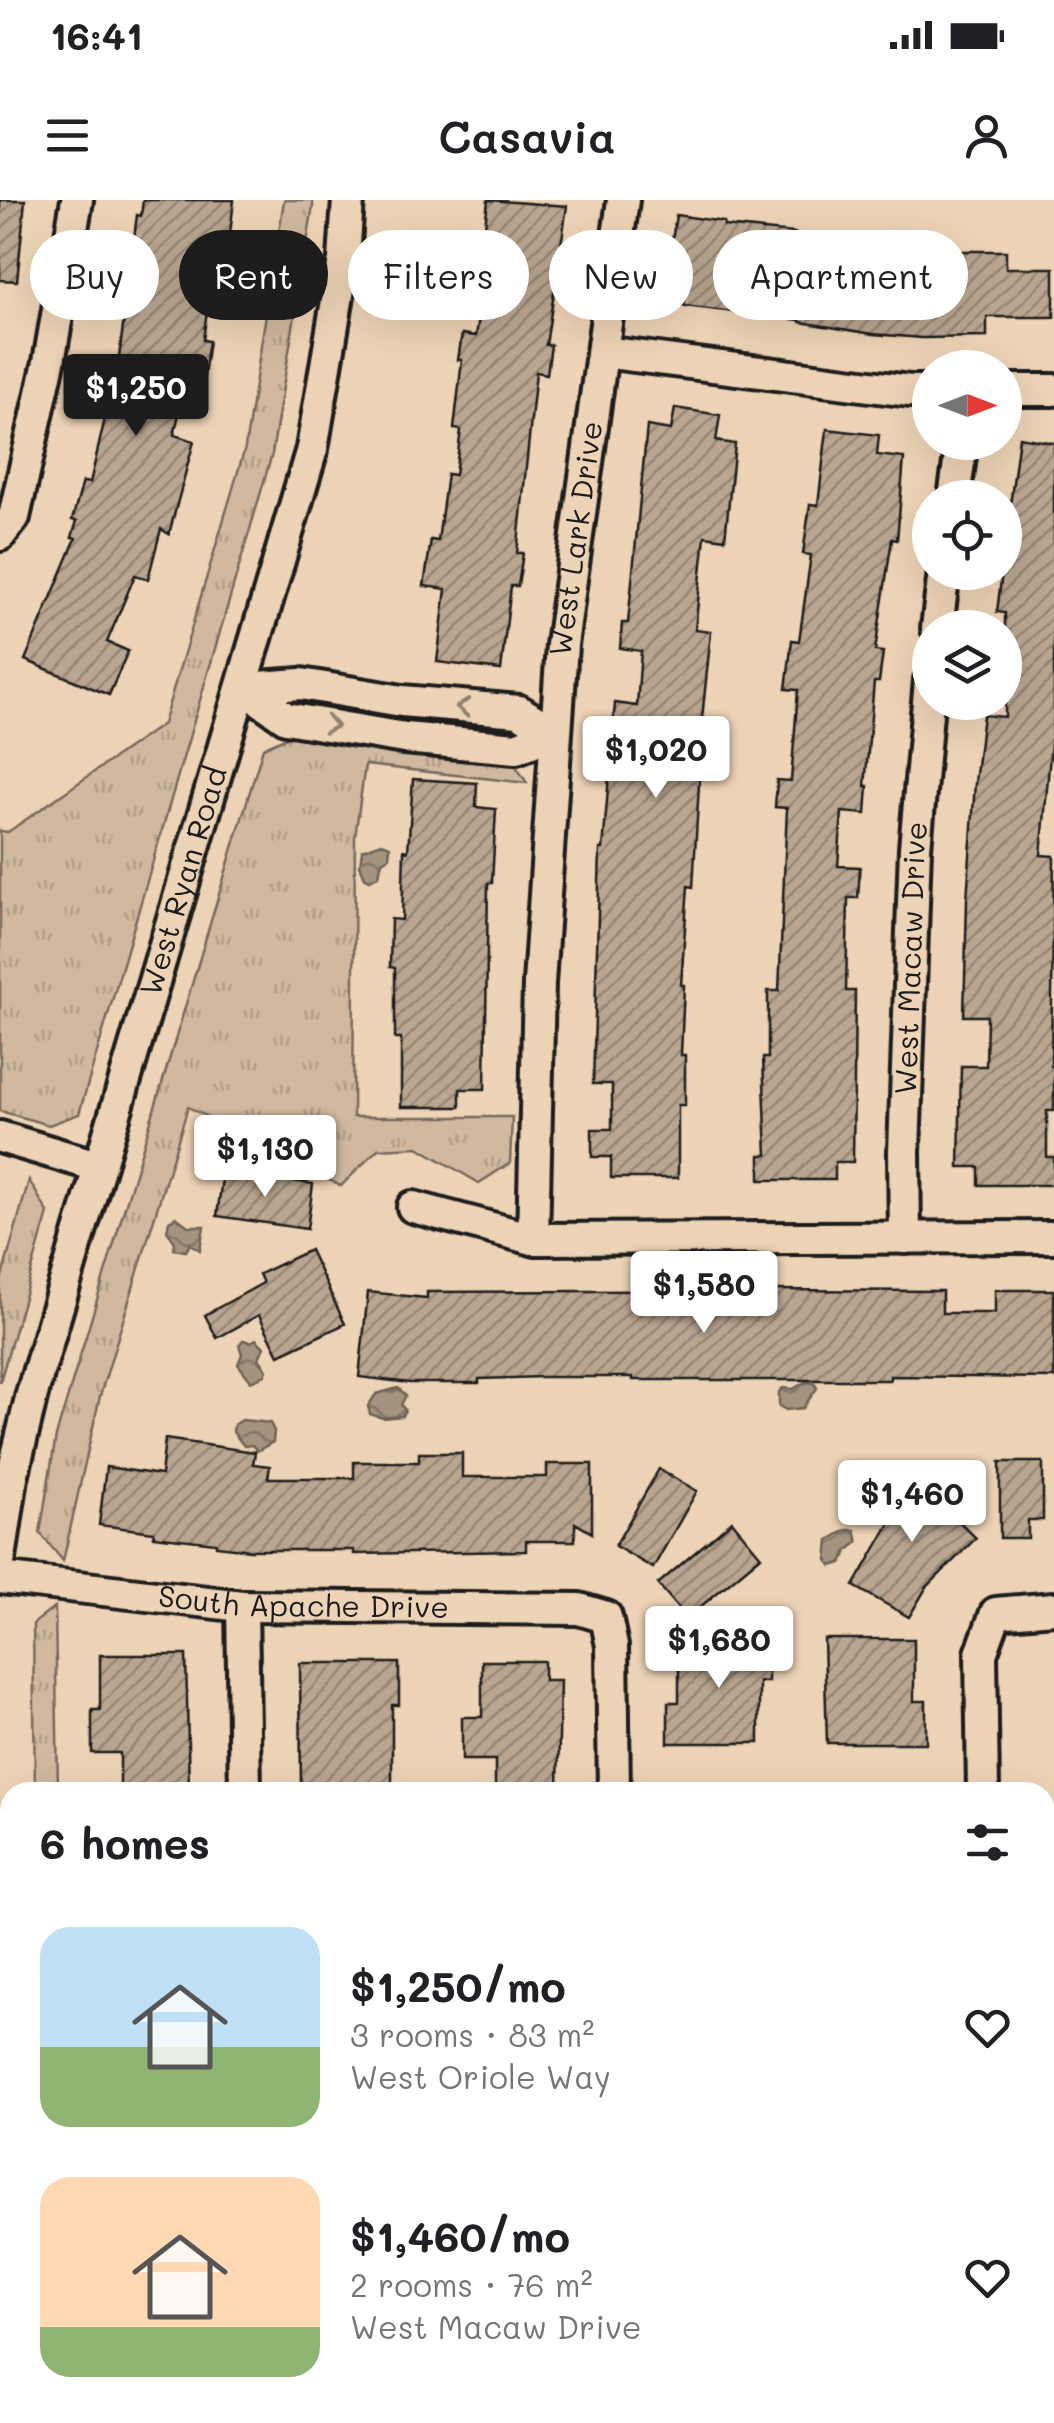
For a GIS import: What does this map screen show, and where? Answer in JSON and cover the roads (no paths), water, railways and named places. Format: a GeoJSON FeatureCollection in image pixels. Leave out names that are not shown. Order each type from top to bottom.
{"type":"FeatureCollection","features":[{"type":"Feature","properties":{"kind":"street"},"geometry":{"type":"LineString","coordinates":[[0,535],[14,517],[49,362],[77,200]]}},
{"type":"Feature","properties":{"kind":"street","name":"West Ryan Road"},"geometry":{"type":"LineString","coordinates":[[0,1558],[12,1477],[32,1394],[312,449],[344,258],[348,200]]}},
{"type":"Feature","properties":{"kind":"street","name":"West Lark Drive"},"geometry":{"type":"LineString","coordinates":[[532,1239],[538,983],[554,733],[562,644],[623,200]]}},
{"type":"Feature","properties":{"kind":"street"},"geometry":{"type":"LineString","coordinates":[[603,352],[912,392]]}},
{"type":"Feature","properties":{"kind":"street"},"geometry":{"type":"LineString","coordinates":[[1022,390],[1054,390]]}},
{"type":"Feature","properties":{"kind":"street"},"geometry":{"type":"LineString","coordinates":[[243,688],[286,718],[404,738],[516,748],[554,733]]}},
{"type":"Feature","properties":{"kind":"street","name":"West Macaw Drive"},"geometry":{"type":"LineString","coordinates":[[905,1238],[904,1152],[916,848],[927,720]]}},
{"type":"Feature","properties":{"kind":"street"},"geometry":{"type":"LineString","coordinates":[[0,1137],[98,1166]]}},
{"type":"Feature","properties":{"kind":"street"},"geometry":{"type":"LineString","coordinates":[[413,1207],[532,1239],[1054,1237]]}},
{"type":"Feature","properties":{"kind":"street","name":"South Apache Drive"},"geometry":{"type":"LineString","coordinates":[[0,1578],[242,1606],[579,1608],[606,1617],[612,1646],[614,1782]]}},
{"type":"Feature","properties":{"kind":"street"},"geometry":{"type":"LineString","coordinates":[[242,1606],[246,1782]]}},
{"type":"Feature","properties":{"kind":"street"},"geometry":{"type":"LineString","coordinates":[[983,1782],[981,1654],[996,1613],[1054,1608]]}},
{"type":"Feature","properties":{"kind":"water"},"geometry":{"type":"Polygon","coordinates":[[[382,843],[390,846],[389,857],[382,861],[379,875],[370,880],[365,878],[360,865],[362,850],[382,843]]]}},
{"type":"Feature","properties":{"kind":"water"},"geometry":{"type":"Polygon","coordinates":[[[176,1217],[188,1226],[204,1226],[200,1250],[190,1244],[186,1251],[174,1249],[175,1242],[167,1231],[169,1221],[176,1217]]]}},
{"type":"Feature","properties":{"kind":"water"},"geometry":{"type":"Polygon","coordinates":[[[256,1339],[264,1347],[259,1358],[267,1370],[251,1381],[238,1364],[242,1354],[239,1345],[243,1340],[256,1339]]]}},
{"type":"Feature","properties":{"kind":"water"},"geometry":{"type":"Polygon","coordinates":[[[807,1381],[817,1388],[803,1408],[786,1410],[779,1406],[779,1392],[783,1388],[793,1389],[807,1381]]]}},
{"type":"Feature","properties":{"kind":"water"},"geometry":{"type":"Polygon","coordinates":[[[398,1388],[406,1395],[401,1405],[405,1410],[402,1416],[383,1418],[370,1414],[368,1406],[376,1394],[398,1388]]]}},
{"type":"Feature","properties":{"kind":"water"},"geometry":{"type":"Polygon","coordinates":[[[242,1420],[270,1423],[273,1442],[257,1451],[252,1445],[244,1446],[233,1432],[234,1425],[242,1420]]]}},
{"type":"Feature","properties":{"kind":"water"},"geometry":{"type":"Polygon","coordinates":[[[846,1530],[855,1530],[858,1542],[847,1551],[842,1563],[832,1566],[827,1560],[829,1540],[846,1530]]]}}]}
